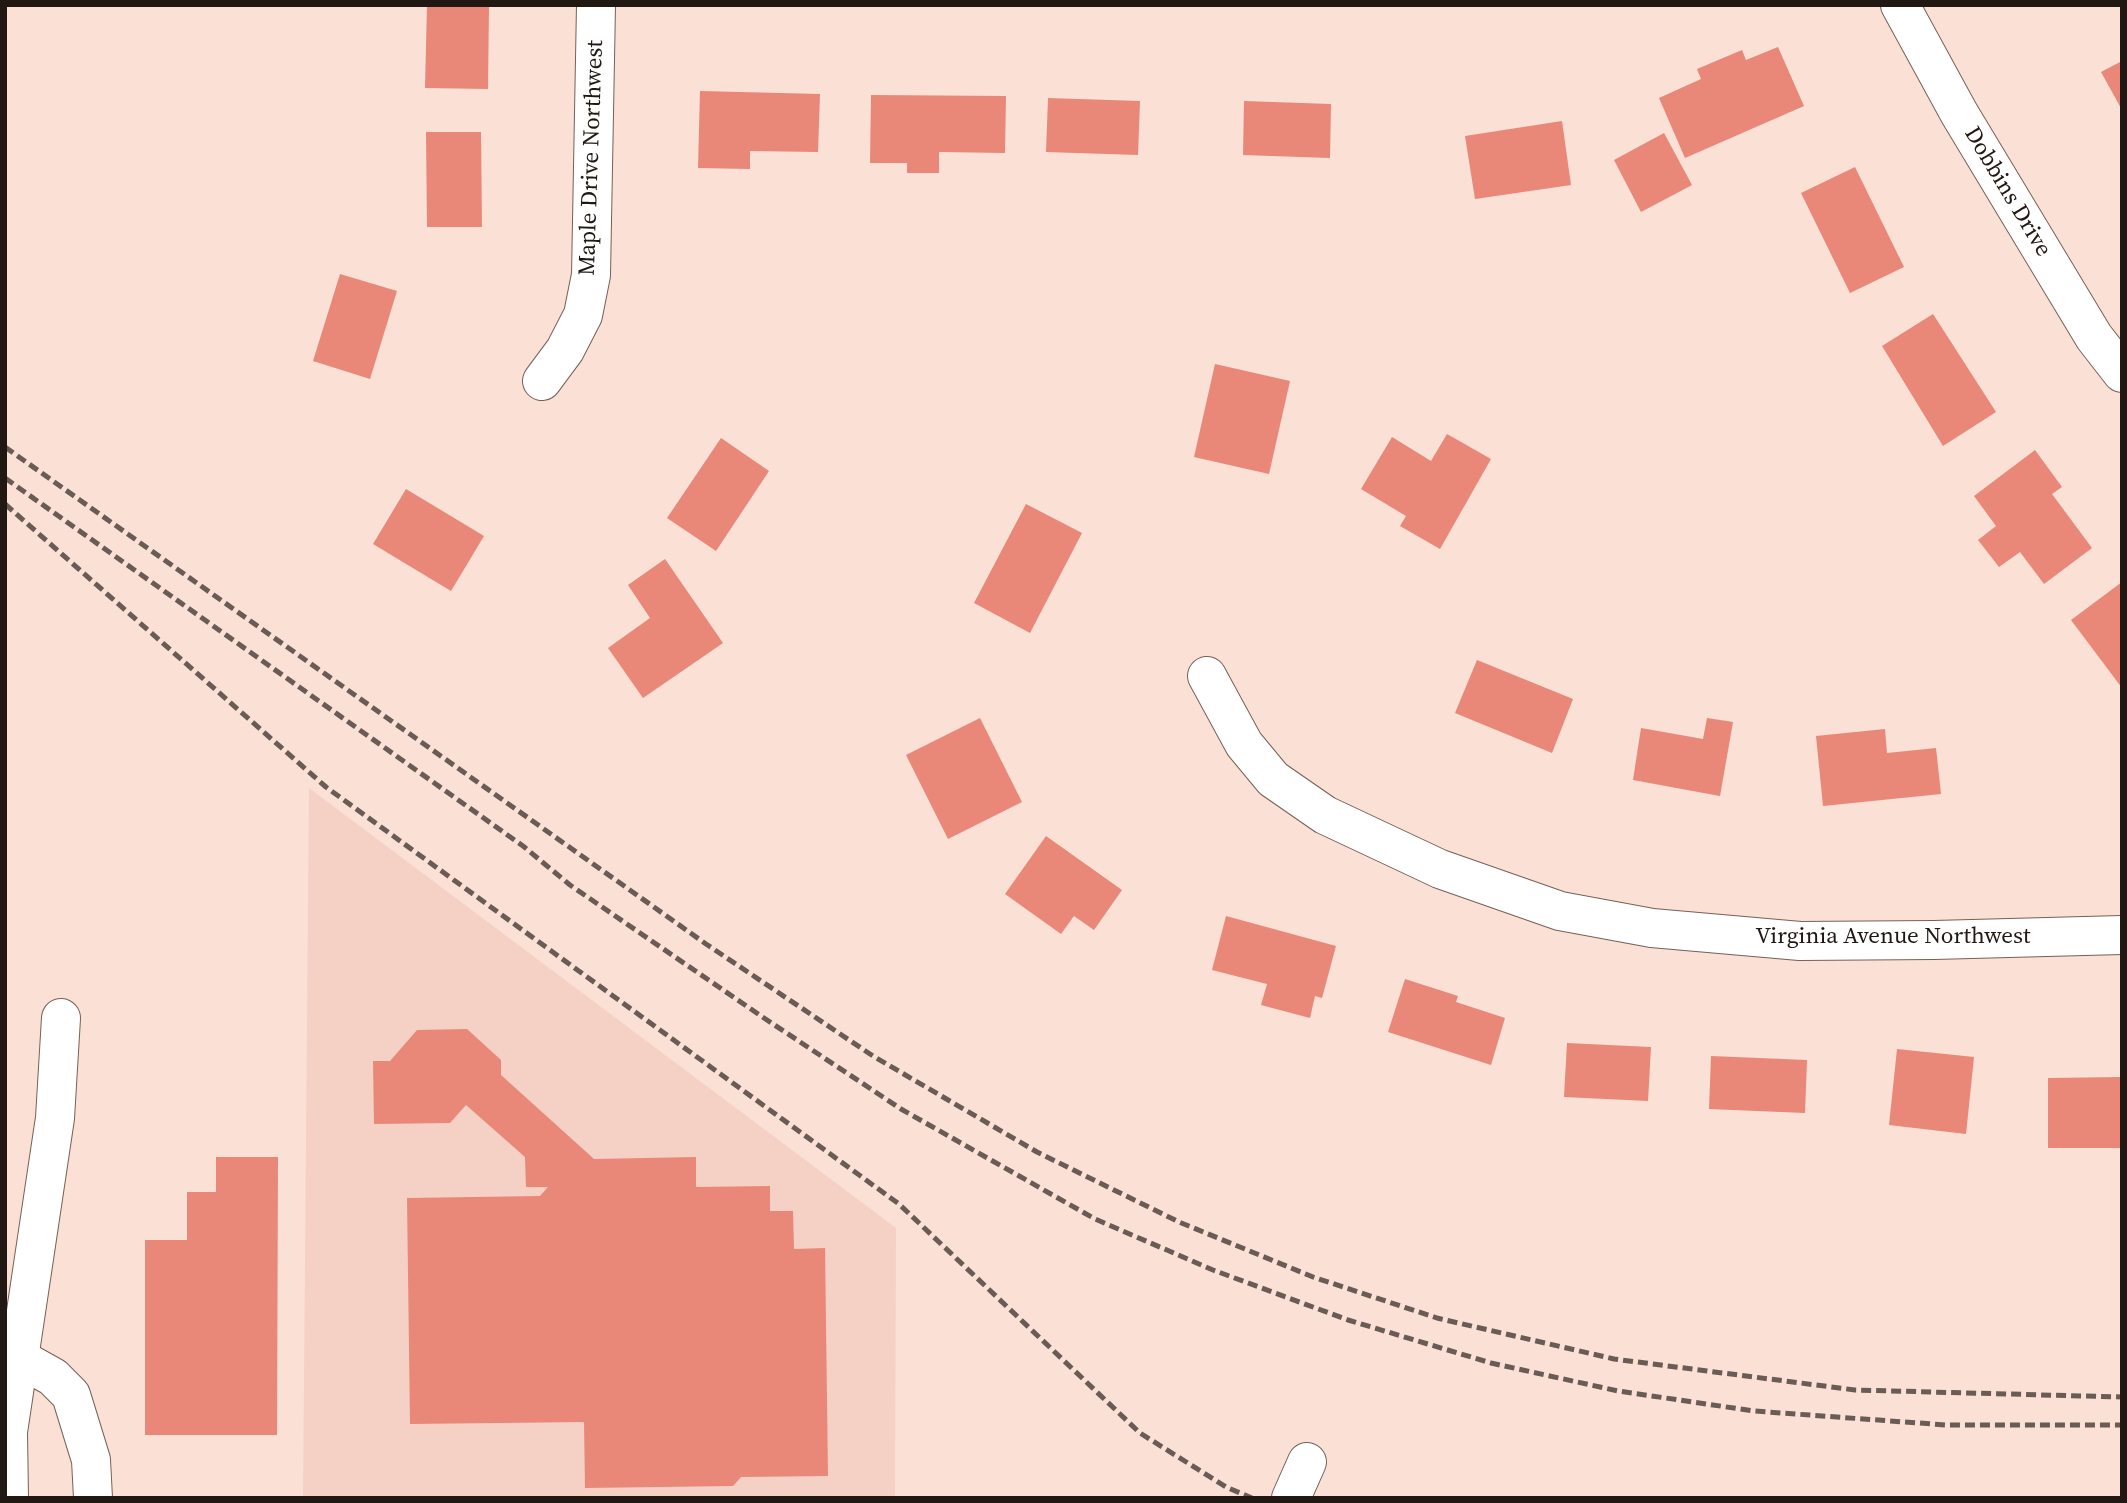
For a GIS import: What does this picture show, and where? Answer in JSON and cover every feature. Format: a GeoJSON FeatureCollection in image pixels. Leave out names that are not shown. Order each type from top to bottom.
{"type":"FeatureCollection","features":[{"type":"Feature","properties":{"kind":"street","name":"Maple Drive Northwest"},"geometry":{"type":"LineString","coordinates":[[542,381],[565,350],[583,315],[591,275],[596,5]]}},
{"type":"Feature","properties":{"kind":"street","name":"Dobbins Drive"},"geometry":{"type":"LineString","coordinates":[[1900,5],[1959,113],[2094,337],[2122,373]]}},
{"type":"Feature","properties":{"kind":"street","name":"Virginia Avenue Northwest"},"geometry":{"type":"LineString","coordinates":[[1207,676],[1244,744],[1273,779],[1325,815],[1440,869],[1560,911],[1652,928],[1800,940],[1947,940],[2122,935]]}},
{"type":"Feature","properties":{"kind":"street"},"geometry":{"type":"LineString","coordinates":[[9,1498],[8,1432],[55,1118],[61,1017]]}},
{"type":"Feature","properties":{"kind":"street"},"geometry":{"type":"LineString","coordinates":[[19,1357],[53,1377],[71,1395],[91,1460],[93,1498]]}},
{"type":"Feature","properties":{"kind":"street"},"geometry":{"type":"LineString","coordinates":[[1291,1498],[1307,1462]]}},
{"type":"Feature","properties":{"kind":"shaded area"},"geometry":{"type":"Polygon","coordinates":[[[309,788],[896,1228],[895,1498],[303,1498],[309,788]]]}},
{"type":"Feature","properties":{"kind":"building"},"geometry":{"type":"Polygon","coordinates":[[[427,5],[489,5],[488,89],[425,88],[427,5]]]}},
{"type":"Feature","properties":{"kind":"building"},"geometry":{"type":"Polygon","coordinates":[[[1778,47],[1804,106],[1685,158],[1659,98],[1701,79],[1697,69],[1742,50],[1746,60],[1778,47]]]}},
{"type":"Feature","properties":{"kind":"building"},"geometry":{"type":"Polygon","coordinates":[[[2122,61],[2122,110],[2101,72],[2122,61]]]}},
{"type":"Feature","properties":{"kind":"building"},"geometry":{"type":"Polygon","coordinates":[[[700,91],[820,94],[818,152],[750,151],[750,169],[698,168],[700,91]]]}},
{"type":"Feature","properties":{"kind":"building"},"geometry":{"type":"Polygon","coordinates":[[[871,95],[1006,96],[1005,153],[939,152],[939,173],[907,173],[907,163],[870,163],[871,95]]]}},
{"type":"Feature","properties":{"kind":"building"},"geometry":{"type":"Polygon","coordinates":[[[1048,98],[1140,101],[1138,155],[1046,152],[1048,98]]]}},
{"type":"Feature","properties":{"kind":"building"},"geometry":{"type":"Polygon","coordinates":[[[1244,101],[1331,104],[1330,158],[1243,155],[1244,101]]]}},
{"type":"Feature","properties":{"kind":"building"},"geometry":{"type":"Polygon","coordinates":[[[1562,121],[1571,185],[1475,199],[1465,136],[1562,121]]]}},
{"type":"Feature","properties":{"kind":"building"},"geometry":{"type":"Polygon","coordinates":[[[426,132],[481,132],[482,227],[427,227],[426,132]]]}},
{"type":"Feature","properties":{"kind":"building"},"geometry":{"type":"Polygon","coordinates":[[[1664,133],[1692,185],[1641,212],[1614,160],[1664,133]]]}},
{"type":"Feature","properties":{"kind":"building"},"geometry":{"type":"Polygon","coordinates":[[[1855,167],[1904,267],[1850,293],[1801,193],[1855,167]]]}},
{"type":"Feature","properties":{"kind":"building"},"geometry":{"type":"Polygon","coordinates":[[[340,274],[397,291],[370,379],[313,361],[340,274]]]}},
{"type":"Feature","properties":{"kind":"building"},"geometry":{"type":"Polygon","coordinates":[[[1933,314],[1996,412],[1943,446],[1882,346],[1933,314]]]}},
{"type":"Feature","properties":{"kind":"building"},"geometry":{"type":"Polygon","coordinates":[[[1215,364],[1290,381],[1269,474],[1194,457],[1215,364]]]}},
{"type":"Feature","properties":{"kind":"building"},"geometry":{"type":"Polygon","coordinates":[[[1447,434],[1491,459],[1440,549],[1400,526],[1406,516],[1361,489],[1392,437],[1431,461],[1447,434]]]}},
{"type":"Feature","properties":{"kind":"building"},"geometry":{"type":"Polygon","coordinates":[[[721,438],[769,471],[716,551],[667,518],[721,438]]]}},
{"type":"Feature","properties":{"kind":"building"},"geometry":{"type":"Polygon","coordinates":[[[2035,450],[2062,487],[2052,494],[2092,548],[2044,584],[2020,552],[1999,567],[1978,540],[1996,526],[1974,496],[2035,450]]]}},
{"type":"Feature","properties":{"kind":"building"},"geometry":{"type":"Polygon","coordinates":[[[406,489],[484,536],[451,591],[373,544],[406,489]]]}},
{"type":"Feature","properties":{"kind":"building"},"geometry":{"type":"Polygon","coordinates":[[[1026,504],[1082,533],[1030,633],[974,603],[1026,504]]]}},
{"type":"Feature","properties":{"kind":"building"},"geometry":{"type":"Polygon","coordinates":[[[665,559],[723,643],[643,698],[608,648],[650,618],[628,585],[665,559]]]}},
{"type":"Feature","properties":{"kind":"building"},"geometry":{"type":"Polygon","coordinates":[[[2122,582],[2122,688],[2071,620],[2122,582]]]}},
{"type":"Feature","properties":{"kind":"building"},"geometry":{"type":"Polygon","coordinates":[[[1477,660],[1573,699],[1552,753],[1455,713],[1477,660]]]}},
{"type":"Feature","properties":{"kind":"building"},"geometry":{"type":"Polygon","coordinates":[[[980,718],[1022,802],[948,839],[906,755],[980,718]]]}},
{"type":"Feature","properties":{"kind":"building"},"geometry":{"type":"Polygon","coordinates":[[[1707,718],[1733,722],[1720,796],[1633,780],[1641,728],[1703,739],[1707,718]]]}},
{"type":"Feature","properties":{"kind":"building"},"geometry":{"type":"Polygon","coordinates":[[[1885,729],[1887,753],[1936,748],[1941,794],[1823,806],[1816,736],[1885,729]]]}},
{"type":"Feature","properties":{"kind":"building"},"geometry":{"type":"Polygon","coordinates":[[[1046,836],[1122,890],[1094,930],[1074,916],[1061,934],[1005,894],[1046,836]]]}},
{"type":"Feature","properties":{"kind":"building"},"geometry":{"type":"Polygon","coordinates":[[[1226,916],[1336,946],[1322,998],[1315,996],[1310,1018],[1261,1005],[1267,984],[1212,970],[1226,916]]]}},
{"type":"Feature","properties":{"kind":"building"},"geometry":{"type":"Polygon","coordinates":[[[1405,979],[1458,996],[1456,1002],[1505,1018],[1491,1065],[1388,1032],[1405,979]]]}},
{"type":"Feature","properties":{"kind":"building"},"geometry":{"type":"Polygon","coordinates":[[[467,1029],[501,1060],[501,1075],[594,1159],[696,1157],[696,1187],[770,1186],[770,1211],[793,1211],[794,1249],[825,1248],[828,1476],[741,1477],[733,1486],[585,1488],[584,1422],[410,1424],[407,1198],[540,1196],[548,1187],[526,1187],[525,1157],[466,1105],[450,1123],[374,1124],[373,1061],[390,1061],[417,1030],[467,1029]]]}},
{"type":"Feature","properties":{"kind":"building"},"geometry":{"type":"Polygon","coordinates":[[[1567,1043],[1651,1047],[1648,1101],[1564,1097],[1567,1043]]]}},
{"type":"Feature","properties":{"kind":"building"},"geometry":{"type":"Polygon","coordinates":[[[1897,1049],[1974,1057],[1966,1134],[1889,1125],[1897,1049]]]}},
{"type":"Feature","properties":{"kind":"building"},"geometry":{"type":"Polygon","coordinates":[[[1711,1056],[1807,1060],[1805,1113],[1709,1109],[1711,1056]]]}},
{"type":"Feature","properties":{"kind":"building"},"geometry":{"type":"Polygon","coordinates":[[[2122,1077],[2122,1148],[2048,1148],[2048,1078],[2122,1077]]]}},
{"type":"Feature","properties":{"kind":"building"},"geometry":{"type":"Polygon","coordinates":[[[216,1157],[278,1157],[277,1435],[145,1435],[145,1240],[187,1240],[187,1192],[216,1192],[216,1157]]]}},
{"type":"Feature","properties":{"kind":"railway"},"geometry":{"type":"LineString","coordinates":[[5,447],[706,944],[873,1056],[1037,1152],[1179,1222],[1313,1277],[1437,1318],[1614,1359],[1855,1390],[2122,1397]]}},
{"type":"Feature","properties":{"kind":"railway"},"geometry":{"type":"LineString","coordinates":[[5,478],[523,846],[570,885],[764,1018],[901,1109],[1095,1219],[1213,1270],[1348,1320],[1491,1363],[1618,1391],[1754,1411],[1946,1425],[2122,1425]]}},
{"type":"Feature","properties":{"kind":"railway"},"geometry":{"type":"LineString","coordinates":[[5,504],[326,787],[899,1204],[1140,1433],[1226,1487],[1252,1498]]}}]}
